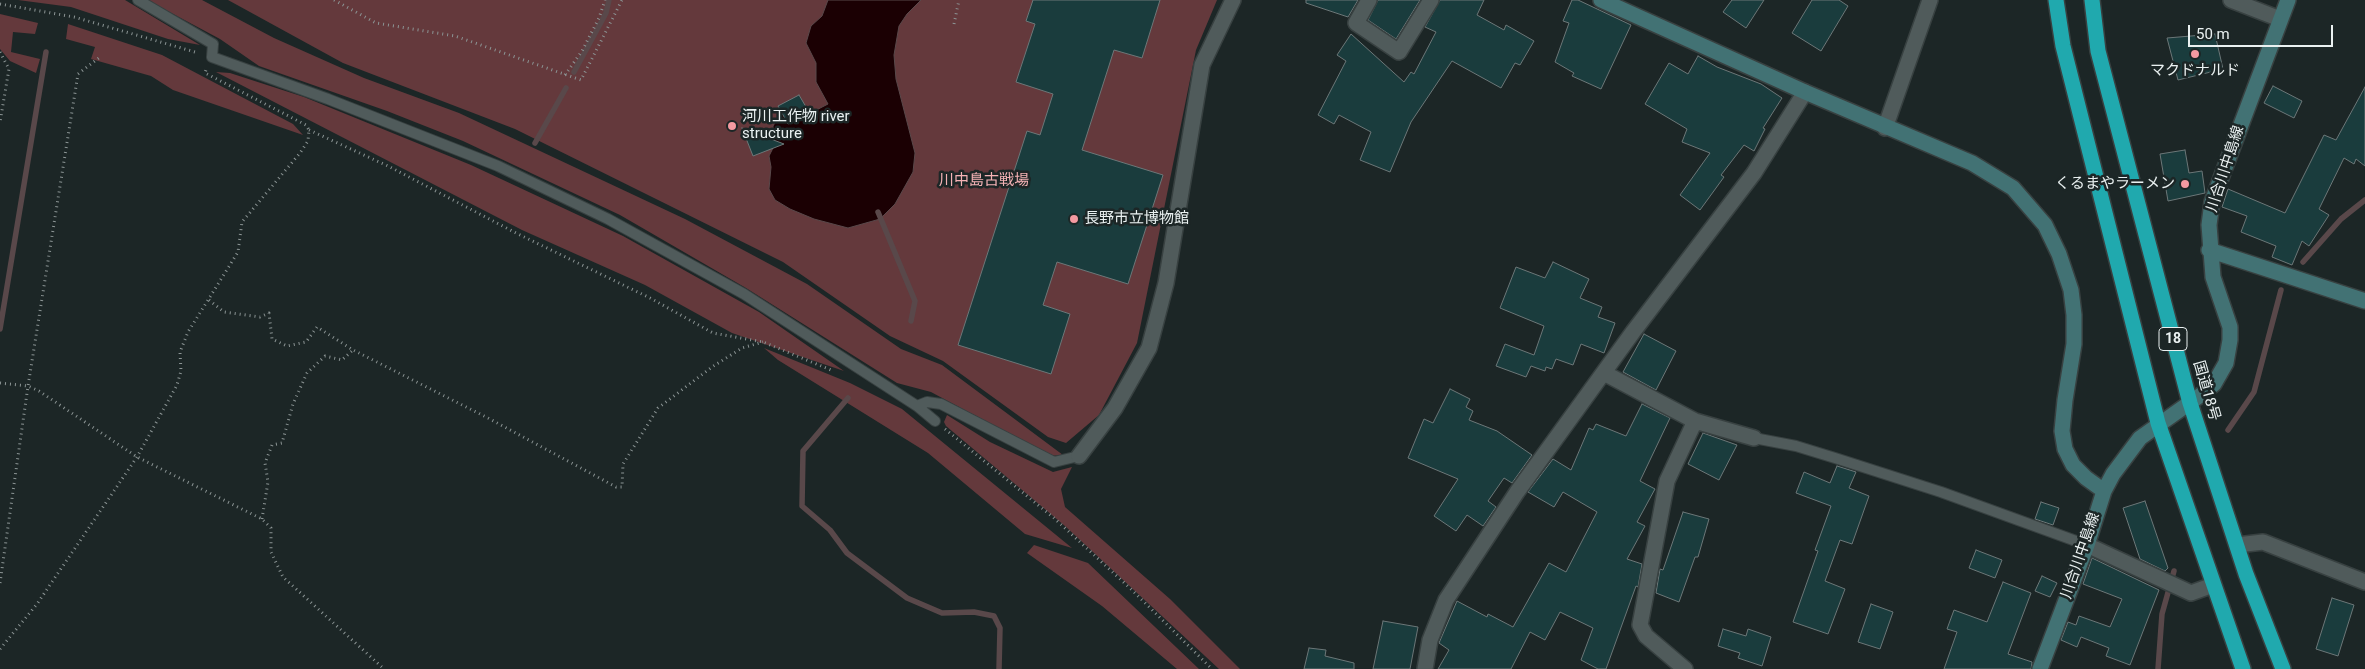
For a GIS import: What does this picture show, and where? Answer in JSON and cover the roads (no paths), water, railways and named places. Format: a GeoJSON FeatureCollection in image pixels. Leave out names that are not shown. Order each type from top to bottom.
{"type":"FeatureCollection","features":[{"type":"Feature","properties":{"kind":"highway","name":"18"},"geometry":{"type":"LineString","coordinates":[[2056,0],[2062,46],[2158,423],[2243,669]]}},
{"type":"Feature","properties":{"kind":"highway","name":"国道18号"},"geometry":{"type":"LineString","coordinates":[[2092,0],[2098,51],[2190,403],[2237,545],[2283,669]]}},
{"type":"Feature","properties":{"kind":"street"},"geometry":{"type":"LineString","coordinates":[[1079,456],[1115,408],[1149,348],[1166,283],[1202,65],[1233,0]]}},
{"type":"Feature","properties":{"kind":"street"},"geometry":{"type":"LineString","coordinates":[[1369,0],[1356,23],[1400,52],[1431,0]]}},
{"type":"Feature","properties":{"kind":"street"},"geometry":{"type":"LineString","coordinates":[[1601,0],[1886,128],[1992,173],[2014,188],[2045,225],[2059,254],[2071,290],[2074,315],[2074,344],[2062,431],[2065,449],[2073,465],[2086,478],[2104,490]]}},
{"type":"Feature","properties":{"kind":"street"},"geometry":{"type":"LineString","coordinates":[[1886,128],[1930,0]]}},
{"type":"Feature","properties":{"kind":"street"},"geometry":{"type":"LineString","coordinates":[[2231,0],[2280,18]]}},
{"type":"Feature","properties":{"kind":"street","name":"川合川中島線"},"geometry":{"type":"LineString","coordinates":[[2040,669],[2087,545],[2104,490],[2140,438],[2158,423],[2190,403],[2209,388],[2221,374],[2230,346],[2230,327],[2213,277],[2209,250],[2209,225],[2212,202],[2288,0]]}},
{"type":"Feature","properties":{"kind":"street"},"geometry":{"type":"LineString","coordinates":[[1425,669],[1430,640],[1446,600],[1517,492],[1754,173],[1805,92]]}},
{"type":"Feature","properties":{"kind":"street"},"geometry":{"type":"LineString","coordinates":[[2209,250],[2365,301]]}},
{"type":"Feature","properties":{"kind":"street"},"geometry":{"type":"LineString","coordinates":[[1604,373],[1695,421],[1754,438]]}},
{"type":"Feature","properties":{"kind":"street"},"geometry":{"type":"LineString","coordinates":[[1685,669],[1646,636],[1640,625],[1667,481],[1695,421]]}},
{"type":"Feature","properties":{"kind":"street"},"geometry":{"type":"LineString","coordinates":[[2237,545],[2263,542],[2365,582]]}},
{"type":"Feature","properties":{"kind":"street"},"geometry":{"type":"LineString","coordinates":[[2087,545],[2191,593],[2213,585]]}},
{"type":"Feature","properties":{"kind":"lane"},"geometry":{"type":"LineString","coordinates":[[138,0],[213,44],[212,57],[328,99],[498,166],[608,219],[744,294],[918,406],[935,420]]}},
{"type":"Feature","properties":{"kind":"lane"},"geometry":{"type":"LineString","coordinates":[[918,406],[927,402],[941,404],[1054,462],[1079,456]]}},
{"type":"Feature","properties":{"kind":"lane"},"geometry":{"type":"LineString","coordinates":[[1754,438],[1796,446],[1941,492],[2087,545]]}},
{"type":"Feature","properties":{"kind":"waterway"},"geometry":{"type":"LineString","coordinates":[[574,72],[606,13],[609,0]]}},
{"type":"Feature","properties":{"kind":"waterway"},"geometry":{"type":"LineString","coordinates":[[0,329],[46,52]]}},
{"type":"Feature","properties":{"kind":"waterway"},"geometry":{"type":"LineString","coordinates":[[535,143],[566,88]]}},
{"type":"Feature","properties":{"kind":"waterway"},"geometry":{"type":"LineString","coordinates":[[2303,262],[2341,219],[2365,200]]}},
{"type":"Feature","properties":{"kind":"waterway"},"geometry":{"type":"LineString","coordinates":[[878,212],[915,301],[911,321]]}},
{"type":"Feature","properties":{"kind":"waterway"},"geometry":{"type":"LineString","coordinates":[[2228,430],[2254,392],[2281,290]]}},
{"type":"Feature","properties":{"kind":"waterway"},"geometry":{"type":"LineString","coordinates":[[848,398],[803,451],[802,506],[830,530],[847,553],[907,598],[942,613],[974,612],[994,616],[1000,628],[999,669]]}},
{"type":"Feature","properties":{"kind":"waterway"},"geometry":{"type":"LineString","coordinates":[[2158,669],[2162,614],[2174,571]]}},
{"type":"Feature","properties":{"kind":"place","name":"マクドナルド"},"geometry":{"type":"Point","coordinates":[2195,54]}},
{"type":"Feature","properties":{"kind":"place","name":"河川工作物 river structure"},"geometry":{"type":"Point","coordinates":[732,126]}},
{"type":"Feature","properties":{"kind":"place","name":"くるまやラーメン"},"geometry":{"type":"Point","coordinates":[2185,184]}},
{"type":"Feature","properties":{"kind":"place","name":"長野市立博物館"},"geometry":{"type":"Point","coordinates":[1074,219]}},
{"type":"Feature","properties":{"kind":"park label","name":"川中島古戦場"},"geometry":{"type":"Point","coordinates":[984,181]}}]}
